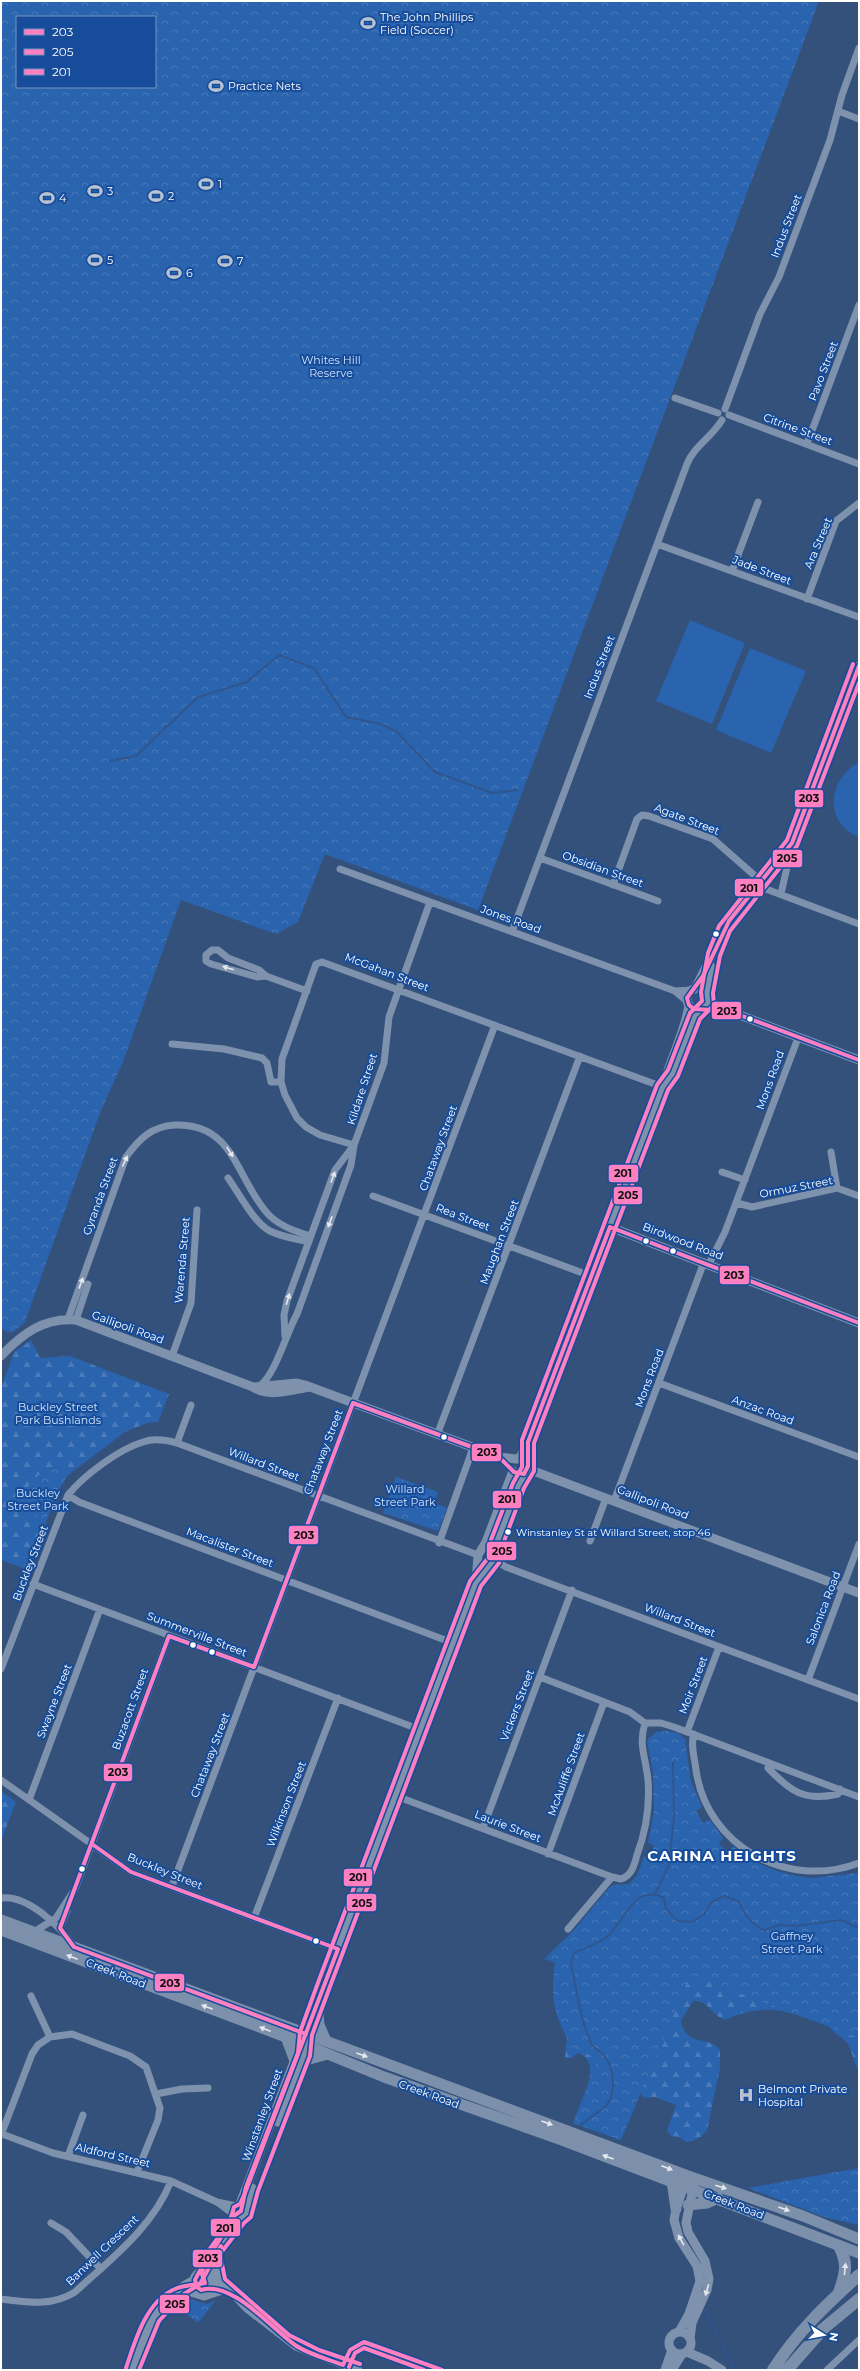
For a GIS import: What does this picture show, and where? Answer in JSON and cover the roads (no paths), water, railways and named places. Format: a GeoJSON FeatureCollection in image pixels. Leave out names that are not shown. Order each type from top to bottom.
{"type":"FeatureCollection","features":[{"type":"Feature","properties":{"kind":"highway"},"geometry":{"type":"LineString","coordinates":[[839,2246],[845,2258],[846,2267],[839,2293]]}},
{"type":"Feature","properties":{"kind":"highway"},"geometry":{"type":"LineString","coordinates":[[773,2370],[801,2332],[859,2275]]}},
{"type":"Feature","properties":{"kind":"highway"},"geometry":{"type":"LineString","coordinates":[[787,2370],[823,2329],[859,2299]]}},
{"type":"Feature","properties":{"kind":"main road","name":"Creek Road"},"geometry":{"type":"LineString","coordinates":[[1,1920],[74,1947],[305,2040],[328,2054],[423,2092],[565,2135],[584,2137],[690,2182],[797,2214],[859,2239]]}},
{"type":"Feature","properties":{"kind":"main road","name":"Creek Road"},"geometry":{"type":"LineString","coordinates":[[1,1930],[286,2037],[326,2041],[565,2135],[576,2145],[672,2181],[690,2182],[718,2198],[859,2254]]}},
{"type":"Feature","properties":{"kind":"main road"},"geometry":{"type":"LineString","coordinates":[[317,2005],[319,2025],[326,2041]]}},
{"type":"Feature","properties":{"kind":"main road"},"geometry":{"type":"LineString","coordinates":[[286,2037],[298,2061],[328,2054]]}},
{"type":"Feature","properties":{"kind":"main road"},"geometry":{"type":"LineString","coordinates":[[672,2181],[676,2209]]}},
{"type":"Feature","properties":{"kind":"main road"},"geometry":{"type":"LineString","coordinates":[[688,2205],[707,2203],[718,2198]]}},
{"type":"Feature","properties":{"kind":"street","name":"Indus Street"},"geometry":{"type":"LineString","coordinates":[[512,932],[691,454],[715,431],[720,416],[726,419],[727,412],[760,314],[787,256],[830,140],[859,48]]}},
{"type":"Feature","properties":{"kind":"street"},"geometry":{"type":"LineString","coordinates":[[838,111],[859,119]]}},
{"type":"Feature","properties":{"kind":"street","name":"Pavo Street"},"geometry":{"type":"LineString","coordinates":[[807,444],[859,305]]}},
{"type":"Feature","properties":{"kind":"street"},"geometry":{"type":"LineString","coordinates":[[675,398],[720,416]]}},
{"type":"Feature","properties":{"kind":"street","name":"Citrine Street"},"geometry":{"type":"LineString","coordinates":[[727,412],[859,464]]}},
{"type":"Feature","properties":{"kind":"street"},"geometry":{"type":"LineString","coordinates":[[732,571],[758,502]]}},
{"type":"Feature","properties":{"kind":"street","name":"Ara Street"},"geometry":{"type":"LineString","coordinates":[[807,599],[836,521],[859,503]]}},
{"type":"Feature","properties":{"kind":"street","name":"Jade Street"},"geometry":{"type":"LineString","coordinates":[[657,544],[859,617]]}},
{"type":"Feature","properties":{"kind":"street"},"geometry":{"type":"LineString","coordinates":[[781,894],[792,842],[859,666]]}},
{"type":"Feature","properties":{"kind":"street","name":"Agate Street"},"geometry":{"type":"LineString","coordinates":[[613,885],[637,819],[642,815],[649,816],[713,839],[760,884]]}},
{"type":"Feature","properties":{"kind":"street"},"geometry":{"type":"LineString","coordinates":[[792,842],[784,855],[730,921],[714,954],[694,989],[687,998],[688,1004],[694,1009],[702,1008],[729,1011],[859,1060]]}},
{"type":"Feature","properties":{"kind":"street","name":"Obsidian Street"},"geometry":{"type":"LineString","coordinates":[[540,858],[658,901]]}},
{"type":"Feature","properties":{"kind":"street","name":"Jones Road"},"geometry":{"type":"LineString","coordinates":[[340,868],[512,932],[675,990],[694,989]]}},
{"type":"Feature","properties":{"kind":"street"},"geometry":{"type":"LineString","coordinates":[[760,884],[781,894],[859,924]]}},
{"type":"Feature","properties":{"kind":"street","name":"Kildare Street"},"geometry":{"type":"LineString","coordinates":[[257,1386],[272,1371],[296,1314],[351,1165],[354,1145],[384,1063],[389,1017],[430,902]]}},
{"type":"Feature","properties":{"kind":"street"},"geometry":{"type":"LineString","coordinates":[[266,976],[257,977],[211,964],[206,961],[206,955],[212,950],[218,950],[228,958],[259,970],[266,976],[307,991]]}},
{"type":"Feature","properties":{"kind":"street"},"geometry":{"type":"LineString","coordinates":[[702,1008],[708,1003],[714,954]]}},
{"type":"Feature","properties":{"kind":"street","name":"McGahan Street"},"geometry":{"type":"LineString","coordinates":[[354,1145],[320,1135],[306,1127],[297,1118],[285,1096],[281,1082],[282,1059],[316,964],[322,962],[663,1087]]}},
{"type":"Feature","properties":{"kind":"street"},"geometry":{"type":"LineString","coordinates":[[694,989],[702,989],[729,1011]]}},
{"type":"Feature","properties":{"kind":"street","name":"Jones Road"},"geometry":{"type":"LineString","coordinates":[[675,990],[688,1004]]}},
{"type":"Feature","properties":{"kind":"street","name":"Winstanley Street"},"geometry":{"type":"LineString","coordinates":[[476,1583],[479,1556],[486,1542],[512,1470],[512,1463],[517,1459],[528,1442],[663,1087],[688,1015],[688,1004]]}},
{"type":"Feature","properties":{"kind":"street","name":"Winstanley Street"},"geometry":{"type":"LineString","coordinates":[[663,1087],[673,1073],[695,1016],[702,1008]]}},
{"type":"Feature","properties":{"kind":"street","name":"Chataway Street"},"geometry":{"type":"LineString","coordinates":[[172,1886],[496,1025]]}},
{"type":"Feature","properties":{"kind":"street","name":"Mons Road"},"geometry":{"type":"LineString","coordinates":[[610,1500],[659,1383],[706,1263],[726,1232],[798,1038]]}},
{"type":"Feature","properties":{"kind":"street"},"geometry":{"type":"LineString","coordinates":[[172,1044],[224,1049],[262,1058],[267,1062],[271,1082],[281,1082]]}},
{"type":"Feature","properties":{"kind":"street","name":"Maughan Street"},"geometry":{"type":"LineString","coordinates":[[438,1435],[580,1056]]}},
{"type":"Feature","properties":{"kind":"street","name":"Gyranda Street"},"geometry":{"type":"LineString","coordinates":[[72,1320],[126,1156],[136,1143],[155,1129],[170,1125],[185,1125],[211,1132],[222,1140],[254,1196],[268,1214],[276,1221],[310,1239]]}},
{"type":"Feature","properties":{"kind":"street","name":"Kildare Street"},"geometry":{"type":"LineString","coordinates":[[285,1338],[284,1315],[287,1302],[335,1170],[354,1145]]}},
{"type":"Feature","properties":{"kind":"street"},"geometry":{"type":"LineString","coordinates":[[831,1152],[837,1188]]}},
{"type":"Feature","properties":{"kind":"street"},"geometry":{"type":"LineString","coordinates":[[722,1172],[745,1180]]}},
{"type":"Feature","properties":{"kind":"street"},"geometry":{"type":"LineString","coordinates":[[228,1178],[259,1222],[269,1231],[282,1236],[310,1239]]}},
{"type":"Feature","properties":{"kind":"street","name":"Ormuz Street"},"geometry":{"type":"LineString","coordinates":[[736,1203],[752,1207],[837,1188],[859,1196]]}},
{"type":"Feature","properties":{"kind":"street","name":"Rea Street"},"geometry":{"type":"LineString","coordinates":[[373,1196],[590,1276]]}},
{"type":"Feature","properties":{"kind":"street","name":"Warenda Street"},"geometry":{"type":"LineString","coordinates":[[172,1356],[191,1303],[197,1210]]}},
{"type":"Feature","properties":{"kind":"street","name":"Birdwood Road"},"geometry":{"type":"LineString","coordinates":[[610,1227],[859,1323]]}},
{"type":"Feature","properties":{"kind":"street"},"geometry":{"type":"LineString","coordinates":[[72,1320],[88,1284]]}},
{"type":"Feature","properties":{"kind":"street","name":"Gallipoli Road"},"geometry":{"type":"LineString","coordinates":[[1,1356],[14,1343],[37,1326],[52,1321],[72,1320],[257,1386],[297,1383],[499,1457],[517,1459]]}},
{"type":"Feature","properties":{"kind":"street"},"geometry":{"type":"LineString","coordinates":[[272,1371],[280,1384]]}},
{"type":"Feature","properties":{"kind":"street","name":"Anzac Road"},"geometry":{"type":"LineString","coordinates":[[659,1383],[859,1457]]}},
{"type":"Feature","properties":{"kind":"street","name":"Gallipoli Road"},"geometry":{"type":"LineString","coordinates":[[257,1386],[261,1392],[272,1393],[310,1387]]}},
{"type":"Feature","properties":{"kind":"street"},"geometry":{"type":"LineString","coordinates":[[177,1443],[191,1405]]}},
{"type":"Feature","properties":{"kind":"street","name":"Buckley Street"},"geometry":{"type":"LineString","coordinates":[[1,1669],[68,1495],[78,1482],[95,1469],[135,1445],[145,1441],[165,1440],[177,1443]]}},
{"type":"Feature","properties":{"kind":"street","name":"Winstanley Street"},"geometry":{"type":"LineString","coordinates":[[209,2284],[209,2261],[238,2211],[298,2061],[317,2005],[476,1583],[492,1560],[526,1469],[528,1442]]}},
{"type":"Feature","properties":{"kind":"street","name":"Willard Street"},"geometry":{"type":"LineString","coordinates":[[177,1443],[440,1543],[479,1556]]}},
{"type":"Feature","properties":{"kind":"street"},"geometry":{"type":"LineString","coordinates":[[440,1543],[473,1448]]}},
{"type":"Feature","properties":{"kind":"street","name":"Gallipoli Road"},"geometry":{"type":"LineString","coordinates":[[499,1457],[512,1470]]}},
{"type":"Feature","properties":{"kind":"street"},"geometry":{"type":"LineString","coordinates":[[512,1470],[519,1475],[526,1469],[524,1460],[517,1459]]}},
{"type":"Feature","properties":{"kind":"street","name":"Gallipoli Road"},"geometry":{"type":"LineString","coordinates":[[526,1469],[859,1593]]}},
{"type":"Feature","properties":{"kind":"street","name":"Macalister Street"},"geometry":{"type":"LineString","coordinates":[[68,1495],[79,1502],[453,1643]]}},
{"type":"Feature","properties":{"kind":"street"},"geometry":{"type":"LineString","coordinates":[[590,1541],[610,1500]]}},
{"type":"Feature","properties":{"kind":"street","name":"Salonica Road"},"geometry":{"type":"LineString","coordinates":[[808,1680],[859,1544]]}},
{"type":"Feature","properties":{"kind":"street"},"geometry":{"type":"LineString","coordinates":[[488,1549],[492,1560],[482,1565],[479,1556],[488,1549]]}},
{"type":"Feature","properties":{"kind":"street","name":"Willard Street"},"geometry":{"type":"LineString","coordinates":[[492,1560],[506,1567],[572,1590],[859,1699]]}},
{"type":"Feature","properties":{"kind":"street","name":"Summerville Street"},"geometry":{"type":"LineString","coordinates":[[33,1584],[420,1730]]}},
{"type":"Feature","properties":{"kind":"street","name":"Vickers Street"},"geometry":{"type":"LineString","coordinates":[[483,1828],[572,1590]]}},
{"type":"Feature","properties":{"kind":"street","name":"Swayne Street"},"geometry":{"type":"LineString","coordinates":[[29,1800],[100,1609]]}},
{"type":"Feature","properties":{"kind":"street","name":"Buzacott Street"},"geometry":{"type":"LineString","coordinates":[[60,1928],[67,1911],[68,1902],[92,1844],[170,1636]]}},
{"type":"Feature","properties":{"kind":"street","name":"Moir Street"},"geometry":{"type":"LineString","coordinates":[[691,1733],[719,1647]]}},
{"type":"Feature","properties":{"kind":"street"},"geometry":{"type":"LineString","coordinates":[[540,1677],[630,1712],[645,1723],[664,1724],[691,1733],[859,1796]]}},
{"type":"Feature","properties":{"kind":"street","name":"Wilkinson Street"},"geometry":{"type":"LineString","coordinates":[[254,1918],[338,1698]]}},
{"type":"Feature","properties":{"kind":"street","name":"McAuliffe Street"},"geometry":{"type":"LineString","coordinates":[[548,1854],[604,1702]]}},
{"type":"Feature","properties":{"kind":"street"},"geometry":{"type":"LineString","coordinates":[[568,1929],[612,1877],[621,1879],[631,1872],[643,1838],[648,1808],[648,1780],[640,1739],[645,1723]]}},
{"type":"Feature","properties":{"kind":"street"},"geometry":{"type":"LineString","coordinates":[[691,1733],[701,1792],[721,1828],[749,1853],[797,1871],[834,1871],[859,1863]]}},
{"type":"Feature","properties":{"kind":"street"},"geometry":{"type":"LineString","coordinates":[[769,1763],[768,1768],[785,1785],[803,1795],[830,1796],[838,1794],[840,1789]]}},
{"type":"Feature","properties":{"kind":"street","name":"Buckley Street"},"geometry":{"type":"LineString","coordinates":[[1,1780],[124,1868],[338,1949]]}},
{"type":"Feature","properties":{"kind":"street","name":"Laurie Street"},"geometry":{"type":"LineString","coordinates":[[396,1796],[612,1877]]}},
{"type":"Feature","properties":{"kind":"street"},"geometry":{"type":"LineString","coordinates":[[1,1898],[22,1901],[60,1928],[74,1947]]}},
{"type":"Feature","properties":{"kind":"street","name":"Buzacott Street"},"geometry":{"type":"LineString","coordinates":[[34,1932],[52,1922],[68,1902]]}},
{"type":"Feature","properties":{"kind":"street"},"geometry":{"type":"LineString","coordinates":[[31,1996],[50,2037]]}},
{"type":"Feature","properties":{"kind":"street"},"geometry":{"type":"LineString","coordinates":[[1,2135],[32,2054],[38,2045],[50,2037],[72,2034],[137,2059],[150,2074],[160,2108],[158,2120],[137,2172]]}},
{"type":"Feature","properties":{"kind":"street"},"geometry":{"type":"LineString","coordinates":[[156,2094],[182,2089],[208,2088]]}},
{"type":"Feature","properties":{"kind":"street"},"geometry":{"type":"LineString","coordinates":[[68,2156],[83,2115]]}},
{"type":"Feature","properties":{"kind":"street","name":"Aldford Street"},"geometry":{"type":"LineString","coordinates":[[1,2135],[52,2153],[171,2181],[238,2211]]}},
{"type":"Feature","properties":{"kind":"street","name":"Banwell Crescent"},"geometry":{"type":"LineString","coordinates":[[1,2299],[45,2303],[56,2301],[75,2292],[101,2269],[157,2210],[171,2181]]}},
{"type":"Feature","properties":{"kind":"street"},"geometry":{"type":"LineString","coordinates":[[665,2370],[672,2350],[669,2340],[673,2334],[679,2332],[689,2321],[707,2290],[709,2280],[708,2267],[686,2227],[690,2182]]}},
{"type":"Feature","properties":{"kind":"street"},"geometry":{"type":"LineString","coordinates":[[672,2370],[685,2353],[690,2341],[689,2321],[700,2281],[697,2266],[677,2232],[674,2220],[676,2209],[690,2182]]}},
{"type":"Feature","properties":{"kind":"street","name":"Winstanley Street"},"geometry":{"type":"LineString","coordinates":[[209,2284],[205,2259],[238,2211]]}},
{"type":"Feature","properties":{"kind":"street"},"geometry":{"type":"LineString","coordinates":[[51,2224],[66,2232],[101,2269]]}},
{"type":"Feature","properties":{"kind":"street"},"geometry":{"type":"LineString","coordinates":[[209,2284],[214,2253]]}},
{"type":"Feature","properties":{"kind":"street"},"geometry":{"type":"LineString","coordinates":[[132,2370],[151,2325],[162,2308],[174,2295],[209,2284]]}},
{"type":"Feature","properties":{"kind":"street"},"geometry":{"type":"LineString","coordinates":[[209,2284],[296,2346],[358,2370]]}},
{"type":"Feature","properties":{"kind":"street"},"geometry":{"type":"LineString","coordinates":[[679,2332],[686,2334],[690,2341],[708,2361]]}},
{"type":"Feature","properties":{"kind":"street"},"geometry":{"type":"LineString","coordinates":[[827,2370],[859,2340]]}},
{"type":"Feature","properties":{"kind":"street"},"geometry":{"type":"LineString","coordinates":[[672,2350],[708,2361],[722,2370]]}},
{"type":"Feature","properties":{"kind":"waterway"},"geometry":{"type":"LineString","coordinates":[[110,761],[136,756],[198,697],[247,682],[279,655],[314,668],[346,717],[381,724],[397,732],[435,772],[492,793],[518,790]]}},
{"type":"Feature","properties":{"kind":"waterway"},"geometry":{"type":"LineString","coordinates":[[655,1894],[669,1865],[674,1816],[673,1762]]}},
{"type":"Feature","properties":{"kind":"waterway"},"geometry":{"type":"LineString","coordinates":[[581,2125],[606,2105],[610,2099],[613,2084],[611,2068],[608,2061],[604,2055],[592,2045],[584,2026],[571,1964],[574,1953],[606,1938],[632,1904],[638,1899],[646,1895],[654,1895],[664,1898],[666,1909],[678,1921],[692,1922],[704,1914],[712,1902],[724,1896],[738,1901],[745,1914],[752,1922],[764,1930],[779,1925],[796,1926],[841,1920],[859,1928]]}},
{"type":"Feature","properties":{"kind":"waterway"},"geometry":{"type":"LineString","coordinates":[[705,2310],[735,2370]]}},
{"type":"Feature","properties":{"kind":"place","name":"The John Phillips Field (Soccer)"},"geometry":{"type":"Point","coordinates":[368,23]}},
{"type":"Feature","properties":{"kind":"place","name":"Practice Nets"},"geometry":{"type":"Point","coordinates":[216,86]}},
{"type":"Feature","properties":{"kind":"place","name":"1"},"geometry":{"type":"Point","coordinates":[206,184]}},
{"type":"Feature","properties":{"kind":"place","name":"3"},"geometry":{"type":"Point","coordinates":[95,191]}},
{"type":"Feature","properties":{"kind":"place","name":"2"},"geometry":{"type":"Point","coordinates":[156,196]}},
{"type":"Feature","properties":{"kind":"place","name":"4"},"geometry":{"type":"Point","coordinates":[47,198]}},
{"type":"Feature","properties":{"kind":"place","name":"5"},"geometry":{"type":"Point","coordinates":[95,260]}},
{"type":"Feature","properties":{"kind":"place","name":"7"},"geometry":{"type":"Point","coordinates":[225,261]}},
{"type":"Feature","properties":{"kind":"place","name":"6"},"geometry":{"type":"Point","coordinates":[174,273]}},
{"type":"Feature","properties":{"kind":"place","name":"Winstanley St at Willard Street, stop 46"},"geometry":{"type":"Point","coordinates":[508,1532]}},
{"type":"Feature","properties":{"kind":"place","name":"Belmont Private Hospital"},"geometry":{"type":"Point","coordinates":[746,2095]}},
{"type":"Feature","properties":{"kind":"district","name":"CARINA HEIGHTS"},"geometry":{"type":"Point","coordinates":[722,1856]}},
{"type":"Feature","properties":{"kind":"park label","name":"Whites Hill Reserve"},"geometry":{"type":"Point","coordinates":[331,366]}},
{"type":"Feature","properties":{"kind":"park label","name":"Buckley Street Park Bushlands"},"geometry":{"type":"Point","coordinates":[58,1413]}},
{"type":"Feature","properties":{"kind":"park label","name":"Willard Street Park"},"geometry":{"type":"Point","coordinates":[405,1495]}},
{"type":"Feature","properties":{"kind":"park label","name":"Buckley Street Park"},"geometry":{"type":"Point","coordinates":[38,1499]}},
{"type":"Feature","properties":{"kind":"park label","name":"Gaffney Street Park"},"geometry":{"type":"Point","coordinates":[792,1942]}}]}
